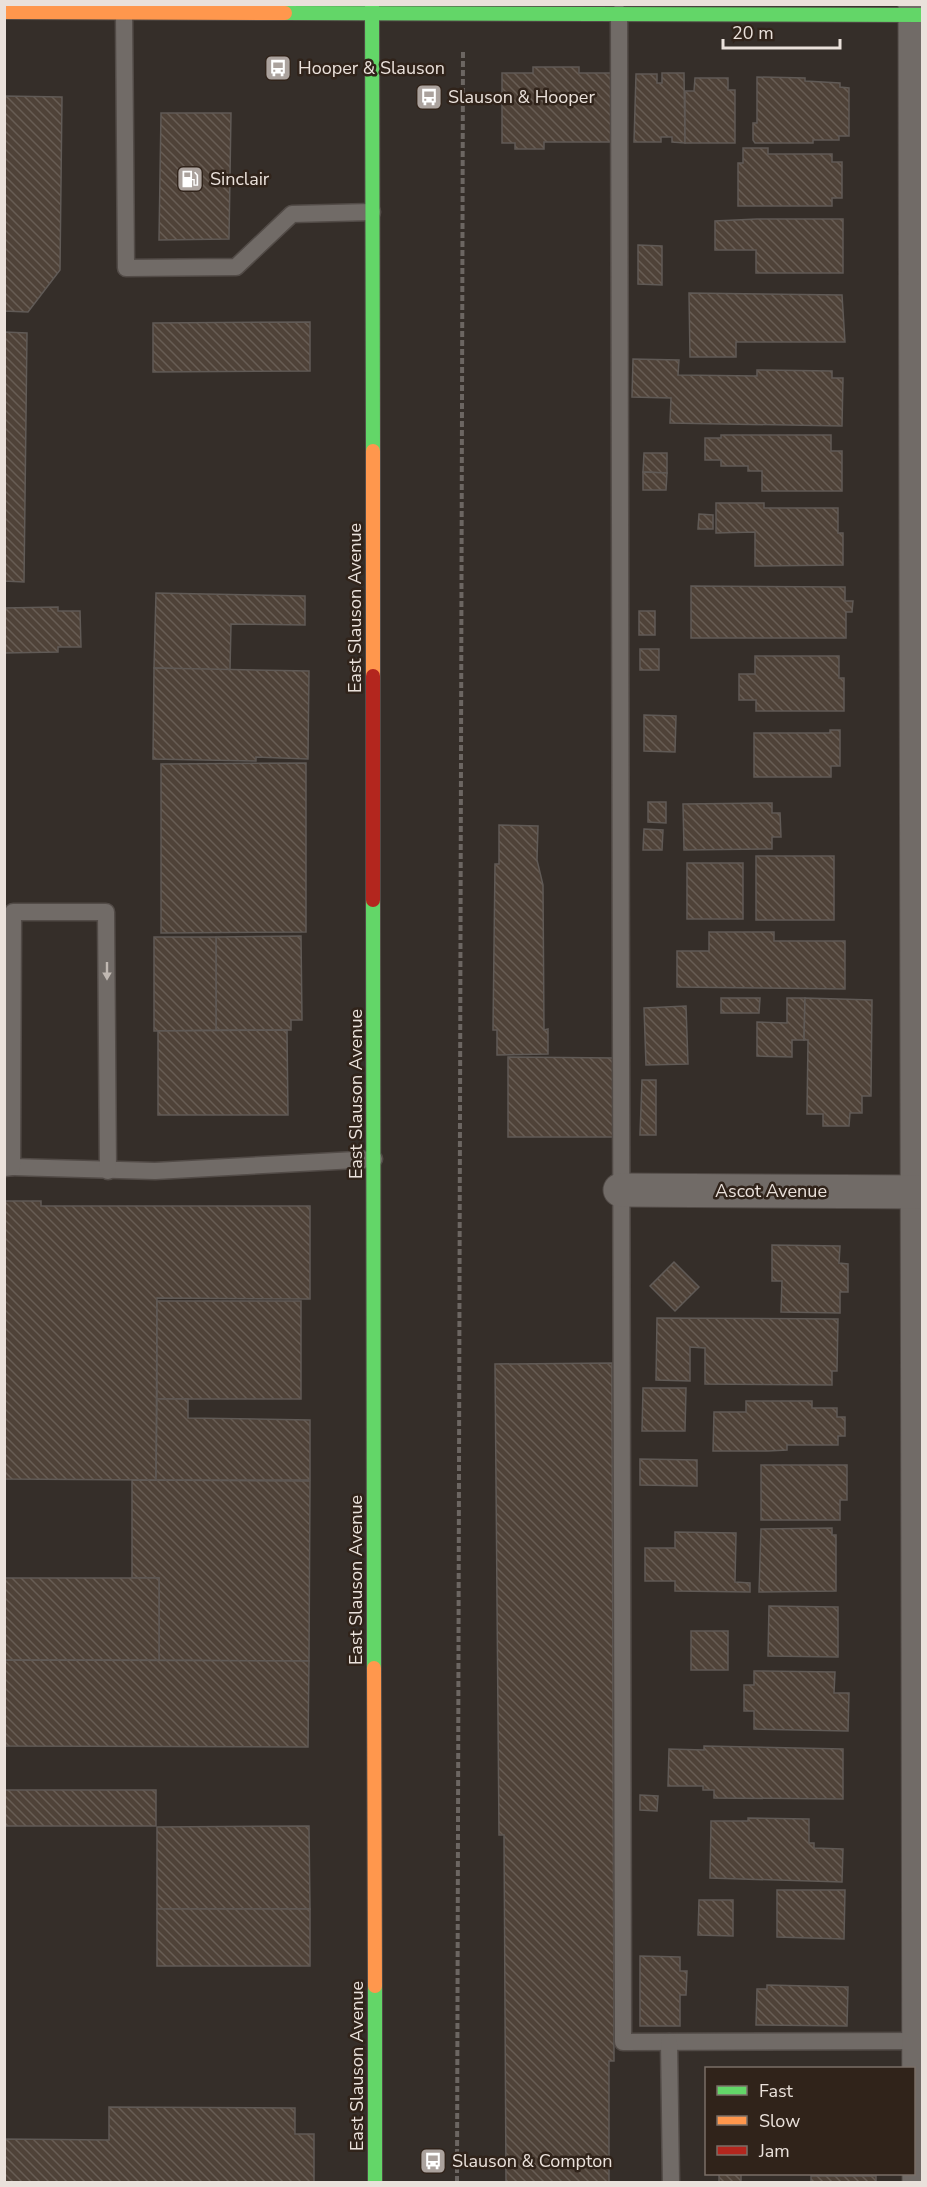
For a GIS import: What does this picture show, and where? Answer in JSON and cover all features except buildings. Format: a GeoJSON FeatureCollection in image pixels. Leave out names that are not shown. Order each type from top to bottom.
{"type":"FeatureCollection","features":[{"type":"Feature","properties":{"kind":"main road"},"geometry":{"type":"LineString","coordinates":[[4,12],[124,13],[372,9],[463,14],[918,12]]}},
{"type":"Feature","properties":{"kind":"main road","name":"East Slauson Avenue"},"geometry":{"type":"LineString","coordinates":[[372,9],[375,2182]]}},
{"type":"Feature","properties":{"kind":"street"},"geometry":{"type":"LineString","coordinates":[[918,12],[921,1192],[920,2182]]}},
{"type":"Feature","properties":{"kind":"street","name":"Ascot Avenue"},"geometry":{"type":"LineString","coordinates":[[620,1190],[921,1192]]}},
{"type":"Feature","properties":{"kind":"lane"},"geometry":{"type":"LineString","coordinates":[[124,13],[126,268],[236,267],[292,214],[372,212]]}},
{"type":"Feature","properties":{"kind":"lane"},"geometry":{"type":"LineString","coordinates":[[619,14],[623,2042],[921,2041]]}},
{"type":"Feature","properties":{"kind":"lane"},"geometry":{"type":"LineString","coordinates":[[108,1172],[106,912],[12,912],[8,1167],[108,1172],[155,1172],[374,1158]]}},
{"type":"Feature","properties":{"kind":"lane"},"geometry":{"type":"LineString","coordinates":[[669,2042],[671,2182]]}},
{"type":"Feature","properties":{"kind":"path"},"geometry":{"type":"LineString","coordinates":[[457,2182],[463,14]]}},
{"type":"Feature","properties":{"kind":"traffic: fast"},"geometry":{"type":"LineString","coordinates":[[372,4],[373,451]]}},
{"type":"Feature","properties":{"kind":"traffic: fast"},"geometry":{"type":"LineString","coordinates":[[285,13],[922,15]]}},
{"type":"Feature","properties":{"kind":"traffic: fast"},"geometry":{"type":"LineString","coordinates":[[373,900],[374,1668]]}},
{"type":"Feature","properties":{"kind":"traffic: fast"},"geometry":{"type":"LineString","coordinates":[[375,1986],[375,2182]]}},
{"type":"Feature","properties":{"kind":"traffic: slow"},"geometry":{"type":"LineString","coordinates":[[4,12],[285,13]]}},
{"type":"Feature","properties":{"kind":"traffic: slow"},"geometry":{"type":"LineString","coordinates":[[373,451],[373,676]]}},
{"type":"Feature","properties":{"kind":"traffic: slow"},"geometry":{"type":"LineString","coordinates":[[374,1668],[375,1986]]}},
{"type":"Feature","properties":{"kind":"traffic: jam"},"geometry":{"type":"LineString","coordinates":[[373,676],[373,900]]}},
{"type":"Feature","properties":{"kind":"place","name":"Hooper & Slauson"},"geometry":{"type":"Point","coordinates":[278,68]}},
{"type":"Feature","properties":{"kind":"place","name":"Slauson & Hooper"},"geometry":{"type":"Point","coordinates":[429,97]}},
{"type":"Feature","properties":{"kind":"place","name":"Sinclair"},"geometry":{"type":"Point","coordinates":[190,179]}},
{"type":"Feature","properties":{"kind":"place","name":"Slauson & Compton"},"geometry":{"type":"Point","coordinates":[433,2161]}}]}
